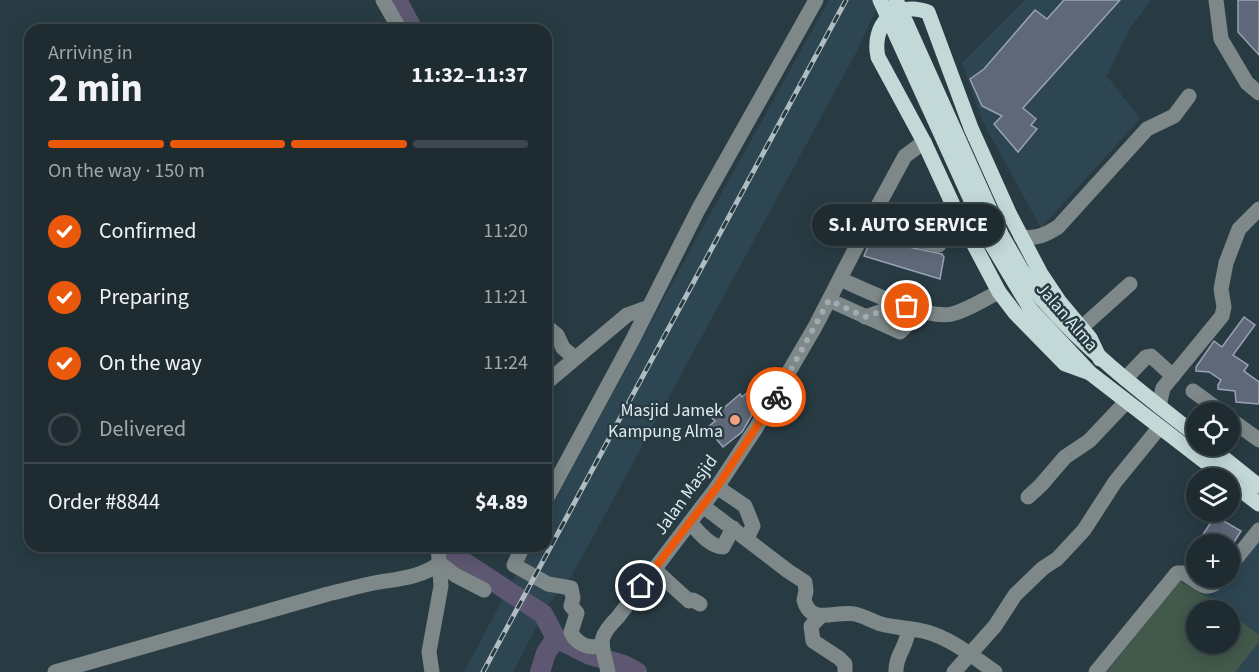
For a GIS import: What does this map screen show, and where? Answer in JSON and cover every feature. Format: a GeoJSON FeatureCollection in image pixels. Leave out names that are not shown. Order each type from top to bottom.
{"type":"FeatureCollection","features":[{"type":"Feature","properties":{"kind":"main road","name":"Jalan Alma"},"geometry":{"type":"LineString","coordinates":[[880,0],[984,230],[1031,310],[1090,373],[1213,468]]}},
{"type":"Feature","properties":{"kind":"main road","name":"Jalan Alma"},"geometry":{"type":"LineString","coordinates":[[907,2],[1002,236],[1020,269],[1042,299],[1078,339],[1186,427]]}},
{"type":"Feature","properties":{"kind":"main road"},"geometry":{"type":"LineString","coordinates":[[1090,373],[1065,364],[1015,313],[999,292],[953,205],[924,142],[878,57],[875,45],[882,22],[907,2],[928,12],[933,21],[971,128],[1021,237],[1041,274],[1059,301],[1090,338],[1100,359]]}},
{"type":"Feature","properties":{"kind":"main road"},"geometry":{"type":"LineString","coordinates":[[1222,456],[1259,486]]}},
{"type":"Feature","properties":{"kind":"main road"},"geometry":{"type":"LineString","coordinates":[[1240,490],[1259,504]]}},
{"type":"Feature","properties":{"kind":"street"},"geometry":{"type":"LineString","coordinates":[[383,0],[397,24]]}},
{"type":"Feature","properties":{"kind":"street"},"geometry":{"type":"LineString","coordinates":[[552,489],[698,210],[816,0]]}},
{"type":"Feature","properties":{"kind":"street"},"geometry":{"type":"LineString","coordinates":[[1216,0],[1221,39],[1247,83],[1259,93]]}},
{"type":"Feature","properties":{"kind":"street"},"geometry":{"type":"LineString","coordinates":[[1021,237],[1043,237],[1058,227],[1147,129],[1174,116],[1189,96]]}},
{"type":"Feature","properties":{"kind":"street","name":"Jalan Masjid"},"geometry":{"type":"LineString","coordinates":[[602,647],[604,632],[704,506],[777,396],[905,156],[924,142]]}},
{"type":"Feature","properties":{"kind":"street"},"geometry":{"type":"LineString","coordinates":[[1159,406],[1163,388],[1222,316],[1224,308],[1221,288],[1230,252],[1239,230],[1259,209]]}},
{"type":"Feature","properties":{"kind":"street"},"geometry":{"type":"LineString","coordinates":[[866,228],[939,245]]}},
{"type":"Feature","properties":{"kind":"street"},"geometry":{"type":"LineString","coordinates":[[840,279],[907,306],[942,315],[955,313],[999,292]]}},
{"type":"Feature","properties":{"kind":"street"},"geometry":{"type":"LineString","coordinates":[[1081,328],[1130,284]]}},
{"type":"Feature","properties":{"kind":"street"},"geometry":{"type":"LineString","coordinates":[[829,300],[900,332],[918,314],[925,312]]}},
{"type":"Feature","properties":{"kind":"street"},"geometry":{"type":"LineString","coordinates":[[865,317],[891,308],[907,306]]}},
{"type":"Feature","properties":{"kind":"street"},"geometry":{"type":"LineString","coordinates":[[552,378],[627,315],[649,307]]}},
{"type":"Feature","properties":{"kind":"street"},"geometry":{"type":"LineString","coordinates":[[552,331],[557,335],[563,348],[575,358]]}},
{"type":"Feature","properties":{"kind":"street"},"geometry":{"type":"LineString","coordinates":[[1125,379],[1146,357],[1151,356],[1173,376]]}},
{"type":"Feature","properties":{"kind":"street"},"geometry":{"type":"LineString","coordinates":[[1193,391],[1208,402]]}},
{"type":"Feature","properties":{"kind":"street"},"geometry":{"type":"LineString","coordinates":[[1028,497],[1065,457],[1089,441],[1126,402]]}},
{"type":"Feature","properties":{"kind":"street"},"geometry":{"type":"LineString","coordinates":[[1240,426],[1259,440]]}},
{"type":"Feature","properties":{"kind":"street"},"geometry":{"type":"LineString","coordinates":[[954,672],[995,626],[1015,595],[1057,558],[1084,530],[1115,482],[1159,428]]}},
{"type":"Feature","properties":{"kind":"street"},"geometry":{"type":"LineString","coordinates":[[717,487],[747,510],[753,526],[747,538]]}},
{"type":"Feature","properties":{"kind":"street"},"geometry":{"type":"LineString","coordinates":[[704,506],[805,582],[806,609],[816,616],[856,614],[881,624],[929,632],[971,655],[995,672]]}},
{"type":"Feature","properties":{"kind":"street"},"geometry":{"type":"LineString","coordinates":[[690,523],[714,546],[720,548],[723,547],[733,528]]}},
{"type":"Feature","properties":{"kind":"street"},"geometry":{"type":"LineString","coordinates":[[1240,554],[1259,530]]}},
{"type":"Feature","properties":{"kind":"street"},"geometry":{"type":"LineString","coordinates":[[432,672],[429,652],[441,586],[439,552]]}},
{"type":"Feature","properties":{"kind":"street"},"geometry":{"type":"LineString","coordinates":[[520,552],[514,565],[548,584],[571,588],[573,598],[571,606],[577,613],[572,626],[572,636],[577,642],[590,647],[602,647],[608,671]]}},
{"type":"Feature","properties":{"kind":"street"},"geometry":{"type":"LineString","coordinates":[[440,563],[455,575],[484,590]]}},
{"type":"Feature","properties":{"kind":"street"},"geometry":{"type":"LineString","coordinates":[[55,672],[328,594],[401,579],[431,570],[440,563]]}},
{"type":"Feature","properties":{"kind":"street"},"geometry":{"type":"LineString","coordinates":[[654,569],[688,601],[693,600],[700,604]]}},
{"type":"Feature","properties":{"kind":"street"},"geometry":{"type":"LineString","coordinates":[[1096,672],[1177,573],[1186,575]]}},
{"type":"Feature","properties":{"kind":"street"},"geometry":{"type":"LineString","coordinates":[[821,615],[811,626],[813,641],[839,658],[845,664],[845,671]]}},
{"type":"Feature","properties":{"kind":"street"},"geometry":{"type":"LineString","coordinates":[[896,672],[898,656],[908,639],[908,629]]}},
{"type":"Feature","properties":{"kind":"shaded area"},"geometry":{"type":"Polygon","coordinates":[[[829,0],[881,0],[857,51],[570,579],[547,606],[513,672],[464,672],[528,552],[552,552],[552,506],[829,0]]]}},
{"type":"Feature","properties":{"kind":"shaded area"},"geometry":{"type":"Polygon","coordinates":[[[1025,0],[1151,0],[1129,30],[1107,76],[1140,119],[1041,228],[983,122],[962,63],[1025,0]]]}},
{"type":"Feature","properties":{"kind":"shaded area"},"geometry":{"type":"Polygon","coordinates":[[[1259,536],[1259,672],[1103,672],[1179,577],[1186,581],[1186,588],[1199,588],[1212,595],[1218,588],[1240,588],[1240,560],[1259,536]]]}},
{"type":"Feature","properties":{"kind":"green space"},"geometry":{"type":"Polygon","coordinates":[[[1179,581],[1186,585],[1186,588],[1191,588],[1212,600],[1186,600],[1186,654],[1240,654],[1240,621],[1259,635],[1259,642],[1235,672],[1107,672],[1179,581]]]}},
{"type":"Feature","properties":{"kind":"building"},"geometry":{"type":"Polygon","coordinates":[[[1064,0],[1120,0],[1023,108],[1036,119],[1031,125],[1037,129],[1018,152],[994,124],[1002,116],[982,106],[970,79],[984,69],[1035,10],[1047,19],[1064,0]]]}},
{"type":"Feature","properties":{"kind":"building"},"geometry":{"type":"Polygon","coordinates":[[[1238,0],[1259,0],[1259,55],[1238,32],[1238,0]]]}},
{"type":"Feature","properties":{"kind":"building"},"geometry":{"type":"Polygon","coordinates":[[[888,208],[911,219],[922,231],[881,221],[888,208]]]}},
{"type":"Feature","properties":{"kind":"building"},"geometry":{"type":"Polygon","coordinates":[[[871,239],[942,254],[944,257],[940,279],[864,256],[871,239]]]}},
{"type":"Feature","properties":{"kind":"building"},"geometry":{"type":"Polygon","coordinates":[[[1244,317],[1255,325],[1233,355],[1248,365],[1244,371],[1259,382],[1259,404],[1236,402],[1235,391],[1218,389],[1221,380],[1209,372],[1196,371],[1196,367],[1214,341],[1222,347],[1244,317]]]}},
{"type":"Feature","properties":{"kind":"building","name":"Masjid Jamek Kampung Alma"},"geometry":{"type":"Polygon","coordinates":[[[749,391],[759,403],[742,432],[723,447],[707,428],[715,421],[712,418],[740,394],[742,397],[749,391]]]}},
{"type":"Feature","properties":{"kind":"building"},"geometry":{"type":"Polygon","coordinates":[[[1211,522],[1225,522],[1241,531],[1239,534],[1203,534],[1211,522]]]}},
{"type":"Feature","properties":{"kind":"waterway"},"geometry":{"type":"LineString","coordinates":[[397,0],[410,24]]}},
{"type":"Feature","properties":{"kind":"waterway"},"geometry":{"type":"LineString","coordinates":[[455,552],[461,560],[543,614],[556,638],[546,653],[540,672]]}},
{"type":"Feature","properties":{"kind":"waterway"},"geometry":{"type":"LineString","coordinates":[[556,638],[590,655],[624,665],[637,672]]}},
{"type":"Feature","properties":{"kind":"railway"},"geometry":{"type":"LineString","coordinates":[[552,544],[846,0]]}},
{"type":"Feature","properties":{"kind":"railway"},"geometry":{"type":"LineString","coordinates":[[483,672],[548,552]]}},
{"type":"Feature","properties":{"kind":"way so far"},"geometry":{"type":"LineString","coordinates":[[776,397],[829,300],[865,317],[891,308],[907,306]]}},
{"type":"Feature","properties":{"kind":"place","name":"S.I. AUTO SERVICE"},"geometry":{"type":"Point","coordinates":[907,306]}},
{"type":"Feature","properties":{"kind":"place","name":"Masjid Jamek Kampung Alma"},"geometry":{"type":"Point","coordinates":[735,420]}},
{"type":"Feature","properties":{"kind":"route"},"geometry":{"type":"LineString","coordinates":[[641,586],[717,487],[776,397]]}}]}
